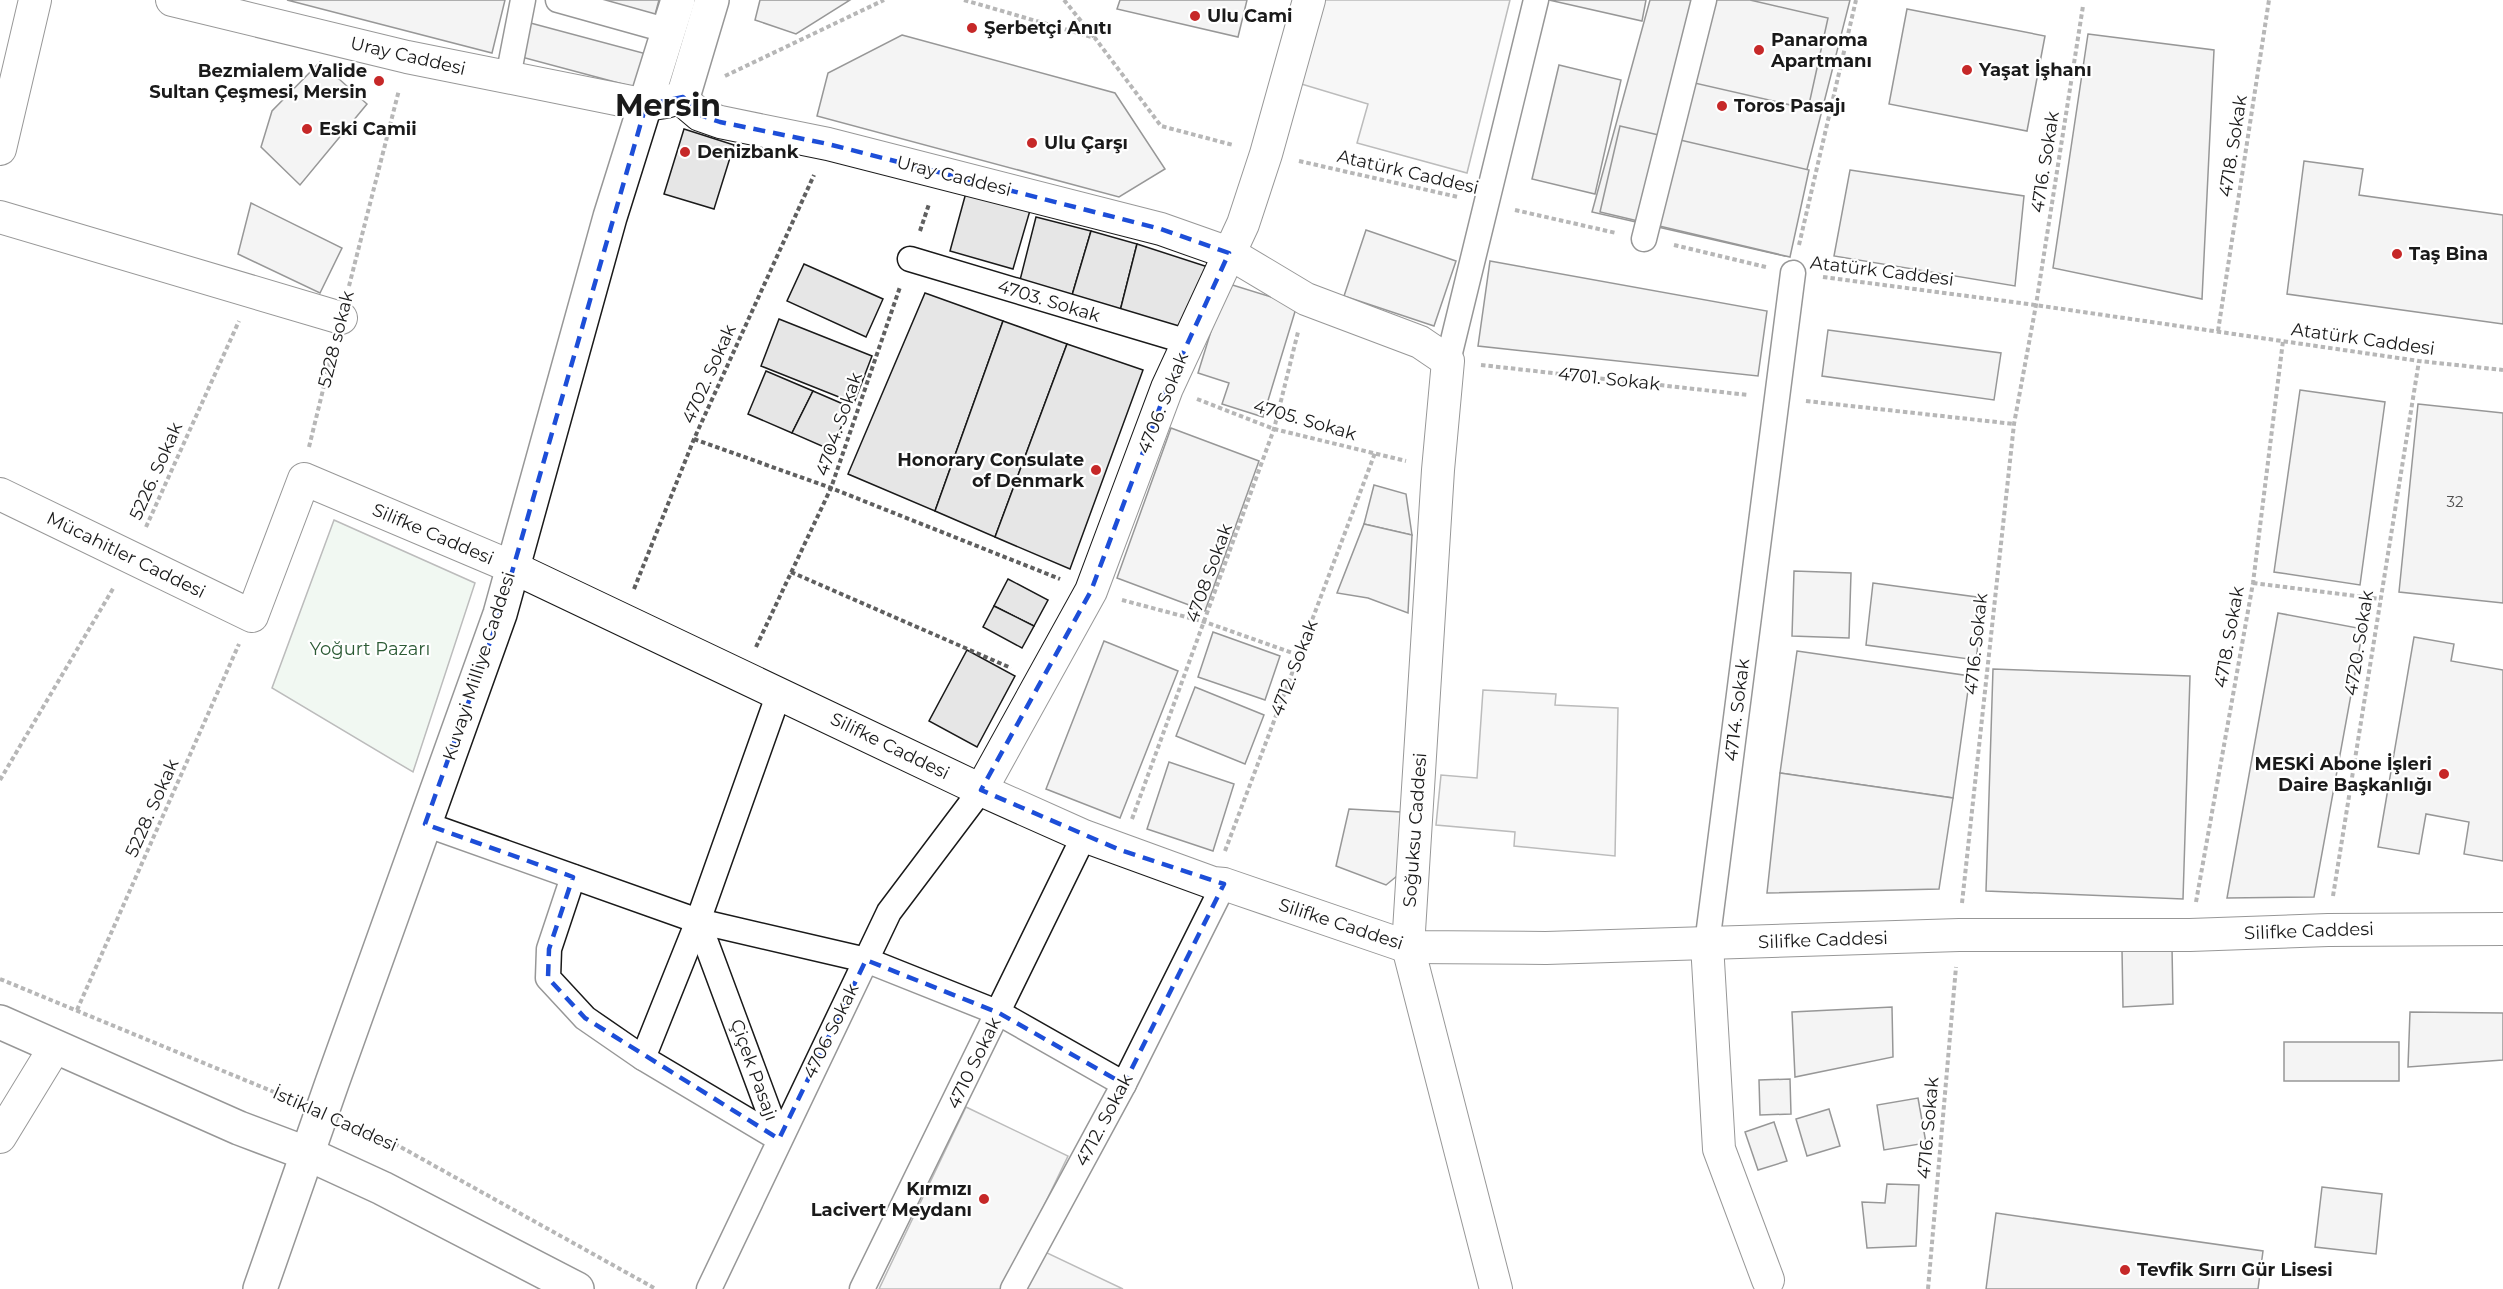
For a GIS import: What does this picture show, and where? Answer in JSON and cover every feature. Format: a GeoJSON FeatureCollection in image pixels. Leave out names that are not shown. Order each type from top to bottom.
{"type":"FeatureCollection","features":[{"type":"Feature","properties":{"kind":"street"},"geometry":{"type":"LineString","coordinates":[[0,149],[35,0]]}},
{"type":"Feature","properties":{"kind":"street","name":"Uray Caddesi"},"geometry":{"type":"LineString","coordinates":[[172,0],[407,57],[646,105]]}},
{"type":"Feature","properties":{"kind":"street"},"geometry":{"type":"LineString","coordinates":[[508,77],[523,0]]}},
{"type":"Feature","properties":{"kind":"street"},"geometry":{"type":"LineString","coordinates":[[558,0],[669,31]]}},
{"type":"Feature","properties":{"kind":"street","name":"Kuvayi Milliye Caddesi"},"geometry":{"type":"LineString","coordinates":[[260,1289],[500,614],[610,217],[678,0]]}},
{"type":"Feature","properties":{"kind":"street"},"geometry":{"type":"LineString","coordinates":[[646,105],[683,97],[712,0]]}},
{"type":"Feature","properties":{"kind":"street","name":"4706. Sokak"},"geometry":{"type":"LineString","coordinates":[[981,790],[1091,591],[1167,388],[1243,224],[1266,154],[1309,0]]}},
{"type":"Feature","properties":{"kind":"street"},"geometry":{"type":"LineString","coordinates":[[1229,253],[1306,299],[1420,342],[1448,362],[1536,0]]}},
{"type":"Feature","properties":{"kind":"street"},"geometry":{"type":"LineString","coordinates":[[1644,239],[1704,0]]}},
{"type":"Feature","properties":{"kind":"street","name":"Uray Caddesi"},"geometry":{"type":"LineString","coordinates":[[683,97],[687,104],[700,115],[710,118],[828,144],[1161,229],[1229,253]]}},
{"type":"Feature","properties":{"kind":"street"},"geometry":{"type":"LineString","coordinates":[[0,217],[341,318]]}},
{"type":"Feature","properties":{"kind":"street","name":"4703. Sokak"},"geometry":{"type":"LineString","coordinates":[[910,259],[1188,342]]}},
{"type":"Feature","properties":{"kind":"street","name":"4714. Sokak"},"geometry":{"type":"LineString","coordinates":[[1768,1280],[1719,1149],[1707,944],[1793,273]]}},
{"type":"Feature","properties":{"kind":"street","name":"Soğuksu Caddesi"},"geometry":{"type":"LineString","coordinates":[[1448,362],[1438,470],[1408,947],[1496,1289]]}},
{"type":"Feature","properties":{"kind":"street"},"geometry":{"type":"LineString","coordinates":[[252,616],[304,479]]}},
{"type":"Feature","properties":{"kind":"street","name":"Silifke Caddesi"},"geometry":{"type":"LineString","coordinates":[[304,479],[512,567],[981,790],[1084,836],[1218,884],[1408,947],[1546,948],[1959,935],[2190,935],[2328,930],[2503,929]]}},
{"type":"Feature","properties":{"kind":"street","name":"Mücahitler Caddesi"},"geometry":{"type":"LineString","coordinates":[[0,494],[133,556],[252,616]]}},
{"type":"Feature","properties":{"kind":"street"},"geometry":{"type":"LineString","coordinates":[[643,1058],[698,921],[779,693]]}},
{"type":"Feature","properties":{"kind":"street","name":"4706 Sokak"},"geometry":{"type":"LineString","coordinates":[[709,1289],[889,912],[981,790]]}},
{"type":"Feature","properties":{"kind":"street"},"geometry":{"type":"LineString","coordinates":[[425,824],[698,921],[866,960],[999,1013],[1124,1084]]}},
{"type":"Feature","properties":{"kind":"street","name":"4710 Sokak"},"geometry":{"type":"LineString","coordinates":[[862,1289],[1084,836]]}},
{"type":"Feature","properties":{"kind":"street","name":"Çiçek Pasajı"},"geometry":{"type":"LineString","coordinates":[[573,877],[549,949],[548,978],[585,1018],[643,1058],[779,1139]]}},
{"type":"Feature","properties":{"kind":"street","name":"4712. Sokak"},"geometry":{"type":"LineString","coordinates":[[1013,1289],[1124,1084],[1218,884]]}},
{"type":"Feature","properties":{"kind":"street","name":"Çiçek Pasajı"},"geometry":{"type":"LineString","coordinates":[[698,921],[779,1139]]}},
{"type":"Feature","properties":{"kind":"street"},"geometry":{"type":"LineString","coordinates":[[0,1022],[239,1128],[308,1154],[382,1188],[577,1289]]}},
{"type":"Feature","properties":{"kind":"street"},"geometry":{"type":"LineString","coordinates":[[0,1137],[55,1047]]}},
{"type":"Feature","properties":{"kind":"path"},"geometry":{"type":"LineString","coordinates":[[683,97],[884,0]]}},
{"type":"Feature","properties":{"kind":"path"},"geometry":{"type":"LineString","coordinates":[[964,0],[1095,38]]}},
{"type":"Feature","properties":{"kind":"path","name":"Atatürk Caddesi"},"geometry":{"type":"LineString","coordinates":[[1064,0],[1161,126],[1266,154],[1793,273],[2036,305],[2419,361],[2503,370]]}},
{"type":"Feature","properties":{"kind":"path"},"geometry":{"type":"LineString","coordinates":[[1793,273],[1856,0]]}},
{"type":"Feature","properties":{"kind":"path","name":"4718. Sokak"},"geometry":{"type":"LineString","coordinates":[[2218,331],[2269,0]]}},
{"type":"Feature","properties":{"kind":"path","name":"4716. Sokak"},"geometry":{"type":"LineString","coordinates":[[1928,1289],[1959,935],[2014,424],[2036,305],[2083,6]]}},
{"type":"Feature","properties":{"kind":"path","name":"5228 sokak"},"geometry":{"type":"LineString","coordinates":[[304,479],[313,429],[407,57]]}},
{"type":"Feature","properties":{"kind":"path","name":"4702. Sokak"},"geometry":{"type":"LineString","coordinates":[[622,619],[694,439],[828,144]]}},
{"type":"Feature","properties":{"kind":"path","name":"4704. Sokak"},"geometry":{"type":"LineString","coordinates":[[742,676],[831,488],[940,173]]}},
{"type":"Feature","properties":{"kind":"path","name":"5226. Sokak"},"geometry":{"type":"LineString","coordinates":[[0,780],[133,556],[252,291]]}},
{"type":"Feature","properties":{"kind":"path","name":"4708 Sokak"},"geometry":{"type":"LineString","coordinates":[[1120,850],[1275,429],[1306,299]]}},
{"type":"Feature","properties":{"kind":"path","name":"4718. Sokak"},"geometry":{"type":"LineString","coordinates":[[2190,935],[2253,583],[2283,341]]}},
{"type":"Feature","properties":{"kind":"path","name":"4720. Sokak"},"geometry":{"type":"LineString","coordinates":[[2328,930],[2419,361]]}},
{"type":"Feature","properties":{"kind":"path","name":"4701. Sokak"},"geometry":{"type":"LineString","coordinates":[[1448,362],[2014,424]]}},
{"type":"Feature","properties":{"kind":"path","name":"4705. Sokak"},"geometry":{"type":"LineString","coordinates":[[1167,388],[1275,429],[1438,470]]}},
{"type":"Feature","properties":{"kind":"path"},"geometry":{"type":"LineString","coordinates":[[694,439],[831,488]]}},
{"type":"Feature","properties":{"kind":"path","name":"4712. Sokak"},"geometry":{"type":"LineString","coordinates":[[1218,884],[1375,453]]}},
{"type":"Feature","properties":{"kind":"path"},"geometry":{"type":"LineString","coordinates":[[791,572],[953,641],[1041,682]]}},
{"type":"Feature","properties":{"kind":"path"},"geometry":{"type":"LineString","coordinates":[[2253,583],[2380,599]]}},
{"type":"Feature","properties":{"kind":"path","name":"5228. Sokak"},"geometry":{"type":"LineString","coordinates":[[77,1010],[252,616]]}},
{"type":"Feature","properties":{"kind":"path","name":"İstiklal Caddesi"},"geometry":{"type":"LineString","coordinates":[[0,979],[396,1145],[656,1289]]}},
{"type":"Feature","properties":{"kind":"highlighted area"},"geometry":{"type":"Polygon","coordinates":[[[683,97],[700,115],[720,122],[828,144],[1161,229],[1229,253],[1167,388],[1091,591],[981,790],[1120,850],[1224,884],[1124,1084],[999,1013],[866,960],[779,1139],[585,1018],[548,978],[549,949],[573,877],[425,824],[500,614],[646,105],[683,97]]]}},
{"type":"Feature","properties":{"kind":"green space","name":"Yoğurt Pazarı"},"geometry":{"type":"Polygon","coordinates":[[[334,520],[475,583],[413,772],[272,688],[334,520]]]}},
{"type":"Feature","properties":{"kind":"shaded area"},"geometry":{"type":"Polygon","coordinates":[[[1319,0],[1510,0],[1467,173],[1357,143],[1368,104],[1298,83],[1319,0]]]}},
{"type":"Feature","properties":{"kind":"shaded area"},"geometry":{"type":"Polygon","coordinates":[[[1483,690],[1556,694],[1555,705],[1618,708],[1615,856],[1514,846],[1515,832],[1436,825],[1441,775],[1477,778],[1483,690]]]}},
{"type":"Feature","properties":{"kind":"shaded area","name":"Kırmızı Lacivert Meydanı"},"geometry":{"type":"Polygon","coordinates":[[[966,1107],[1068,1156],[1026,1243],[1123,1289],[879,1289],[966,1107]]]}},
{"type":"Feature","properties":{"kind":"building"},"geometry":{"type":"Polygon","coordinates":[[[287,0],[505,0],[492,53],[287,0]]]}},
{"type":"Feature","properties":{"kind":"building"},"geometry":{"type":"Polygon","coordinates":[[[578,0],[659,0],[653,22],[578,0]]]}},
{"type":"Feature","properties":{"kind":"building"},"geometry":{"type":"Polygon","coordinates":[[[760,0],[850,0],[796,34],[755,20],[760,0]]]}},
{"type":"Feature","properties":{"kind":"building","name":"Ulu Cami"},"geometry":{"type":"Polygon","coordinates":[[[1120,0],[1247,0],[1238,37],[1117,9],[1120,0]]]}},
{"type":"Feature","properties":{"kind":"building"},"geometry":{"type":"Polygon","coordinates":[[[1549,0],[1646,0],[1642,21],[1549,0]]]}},
{"type":"Feature","properties":{"kind":"building","name":"Toros Pasajı"},"geometry":{"type":"Polygon","coordinates":[[[1650,0],[1850,0],[1785,256],[1592,212],[1650,0]]]}},
{"type":"Feature","properties":{"kind":"building","name":"Panaroma Apartmanı"},"geometry":{"type":"Polygon","coordinates":[[[1708,0],[1750,0],[1828,18],[1808,109],[1690,82],[1708,0]]]}},
{"type":"Feature","properties":{"kind":"building","name":"Yaşat İşhanı"},"geometry":{"type":"Polygon","coordinates":[[[1907,9],[2045,36],[2027,131],[1889,104],[1907,9]]]}},
{"type":"Feature","properties":{"kind":"building"},"geometry":{"type":"Polygon","coordinates":[[[523,21],[654,56],[645,90],[514,55],[523,21]]]}},
{"type":"Feature","properties":{"kind":"building"},"geometry":{"type":"Polygon","coordinates":[[[2088,34],[2214,50],[2202,299],[2053,268],[2088,34]]]}},
{"type":"Feature","properties":{"kind":"building","name":"Ulu Çarşı"},"geometry":{"type":"Polygon","coordinates":[[[902,35],[1115,93],[1165,169],[1119,197],[817,116],[828,73],[902,35]]]}},
{"type":"Feature","properties":{"kind":"building","name":"Eski Camii"},"geometry":{"type":"Polygon","coordinates":[[[320,62],[367,104],[300,185],[261,147],[272,111],[320,62]]]}},
{"type":"Feature","properties":{"kind":"building"},"geometry":{"type":"Polygon","coordinates":[[[1559,65],[1621,80],[1595,194],[1532,179],[1559,65]]]}},
{"type":"Feature","properties":{"kind":"building"},"geometry":{"type":"Polygon","coordinates":[[[1620,126],[1809,170],[1790,257],[1600,212],[1620,126]]]}},
{"type":"Feature","properties":{"kind":"building"},"geometry":{"type":"Polygon","coordinates":[[[684,129],[734,145],[714,209],[664,194],[684,129]]]}},
{"type":"Feature","properties":{"kind":"building","name":"Taş Bina"},"geometry":{"type":"Polygon","coordinates":[[[2304,161],[2363,169],[2359,195],[2503,215],[2503,324],[2287,294],[2304,161]]]}},
{"type":"Feature","properties":{"kind":"building"},"geometry":{"type":"Polygon","coordinates":[[[1850,170],[2024,196],[2015,286],[1834,256],[1850,170]]]}},
{"type":"Feature","properties":{"kind":"building"},"geometry":{"type":"Polygon","coordinates":[[[967,189],[1031,207],[1013,269],[950,251],[967,189]]]}},
{"type":"Feature","properties":{"kind":"building"},"geometry":{"type":"Polygon","coordinates":[[[251,203],[342,248],[320,293],[238,254],[251,203]]]}},
{"type":"Feature","properties":{"kind":"building"},"geometry":{"type":"Polygon","coordinates":[[[1036,217],[1091,231],[1070,302],[1018,288],[1036,217]]]}},
{"type":"Feature","properties":{"kind":"building"},"geometry":{"type":"Polygon","coordinates":[[[1366,230],[1456,261],[1434,326],[1344,296],[1366,230]]]}},
{"type":"Feature","properties":{"kind":"building"},"geometry":{"type":"Polygon","coordinates":[[[1091,231],[1137,244],[1119,315],[1070,302],[1091,231]]]}},
{"type":"Feature","properties":{"kind":"building"},"geometry":{"type":"Polygon","coordinates":[[[1137,244],[1208,267],[1187,335],[1119,315],[1137,244]]]}},
{"type":"Feature","properties":{"kind":"building"},"geometry":{"type":"Polygon","coordinates":[[[1490,261],[1767,311],[1758,376],[1478,346],[1490,261]]]}},
{"type":"Feature","properties":{"kind":"building"},"geometry":{"type":"Polygon","coordinates":[[[804,264],[883,299],[866,337],[787,301],[804,264]]]}},
{"type":"Feature","properties":{"kind":"building"},"geometry":{"type":"Polygon","coordinates":[[[1226,283],[1297,305],[1263,417],[1222,404],[1229,383],[1198,373],[1226,283]]]}},
{"type":"Feature","properties":{"kind":"building"},"geometry":{"type":"Polygon","coordinates":[[[925,293],[1003,321],[935,511],[848,474],[925,293]]]}},
{"type":"Feature","properties":{"kind":"building"},"geometry":{"type":"Polygon","coordinates":[[[779,319],[872,356],[854,403],[761,366],[779,319]]]}},
{"type":"Feature","properties":{"kind":"building"},"geometry":{"type":"Polygon","coordinates":[[[1003,321],[1067,344],[995,537],[935,511],[1003,321]]]}},
{"type":"Feature","properties":{"kind":"building"},"geometry":{"type":"Polygon","coordinates":[[[1828,330],[2001,353],[1994,400],[1822,376],[1828,330]]]}},
{"type":"Feature","properties":{"kind":"building"},"geometry":{"type":"Polygon","coordinates":[[[1067,344],[1143,370],[1070,569],[995,537],[1067,344]]]}},
{"type":"Feature","properties":{"kind":"building"},"geometry":{"type":"Polygon","coordinates":[[[766,371],[813,391],[792,433],[748,414],[766,371]]]}},
{"type":"Feature","properties":{"kind":"building"},"geometry":{"type":"Polygon","coordinates":[[[2300,390],[2385,402],[2360,585],[2274,572],[2300,390]]]}},
{"type":"Feature","properties":{"kind":"building"},"geometry":{"type":"Polygon","coordinates":[[[813,391],[850,407],[831,450],[792,433],[813,391]]]}},
{"type":"Feature","properties":{"kind":"building"},"geometry":{"type":"Polygon","coordinates":[[[2418,404],[2503,413],[2503,603],[2399,592],[2418,404]]]}},
{"type":"Feature","properties":{"kind":"building"},"geometry":{"type":"Polygon","coordinates":[[[1171,428],[1259,461],[1205,611],[1117,578],[1171,428]]]}},
{"type":"Feature","properties":{"kind":"building"},"geometry":{"type":"Polygon","coordinates":[[[1374,485],[1406,494],[1412,535],[1364,524],[1374,485]]]}},
{"type":"Feature","properties":{"kind":"building"},"geometry":{"type":"Polygon","coordinates":[[[1364,524],[1412,535],[1408,613],[1368,598],[1337,593],[1364,524]]]}},
{"type":"Feature","properties":{"kind":"building"},"geometry":{"type":"Polygon","coordinates":[[[1794,571],[1851,573],[1849,638],[1792,636],[1794,571]]]}},
{"type":"Feature","properties":{"kind":"building"},"geometry":{"type":"Polygon","coordinates":[[[1008,579],[1048,600],[1034,626],[994,606],[1008,579]]]}},
{"type":"Feature","properties":{"kind":"building"},"geometry":{"type":"Polygon","coordinates":[[[1873,583],[1984,598],[1976,660],[1866,645],[1873,583]]]}},
{"type":"Feature","properties":{"kind":"building"},"geometry":{"type":"Polygon","coordinates":[[[994,606],[1034,626],[1022,648],[983,627],[994,606]]]}},
{"type":"Feature","properties":{"kind":"building"},"geometry":{"type":"Polygon","coordinates":[[[2278,613],[2363,629],[2314,897],[2227,898],[2278,613]]]}},
{"type":"Feature","properties":{"kind":"building"},"geometry":{"type":"Polygon","coordinates":[[[1213,632],[1280,656],[1265,700],[1198,677],[1213,632]]]}},
{"type":"Feature","properties":{"kind":"building","name":"MESKİ Abone İşleri Daire Başkanlığı"},"geometry":{"type":"Polygon","coordinates":[[[2414,637],[2454,644],[2451,661],[2503,670],[2503,861],[2464,854],[2469,822],[2426,814],[2419,854],[2378,847],[2414,637]]]}},
{"type":"Feature","properties":{"kind":"building"},"geometry":{"type":"Polygon","coordinates":[[[1104,641],[1178,671],[1120,818],[1046,789],[1104,641]]]}},
{"type":"Feature","properties":{"kind":"building"},"geometry":{"type":"Polygon","coordinates":[[[967,650],[1015,676],[977,747],[929,721],[967,650]]]}},
{"type":"Feature","properties":{"kind":"building"},"geometry":{"type":"Polygon","coordinates":[[[1797,651],[1970,676],[1953,798],[1780,773],[1797,651]]]}},
{"type":"Feature","properties":{"kind":"building"},"geometry":{"type":"Polygon","coordinates":[[[1993,669],[2190,676],[2183,899],[1986,891],[1993,669]]]}},
{"type":"Feature","properties":{"kind":"building"},"geometry":{"type":"Polygon","coordinates":[[[1195,687],[1264,715],[1245,764],[1176,736],[1195,687]]]}},
{"type":"Feature","properties":{"kind":"building"},"geometry":{"type":"Polygon","coordinates":[[[1169,762],[1234,784],[1213,851],[1147,829],[1169,762]]]}},
{"type":"Feature","properties":{"kind":"building"},"geometry":{"type":"Polygon","coordinates":[[[1780,773],[1953,798],[1939,889],[1767,893],[1780,773]]]}},
{"type":"Feature","properties":{"kind":"building"},"geometry":{"type":"Polygon","coordinates":[[[1349,809],[1401,812],[1397,876],[1386,885],[1336,866],[1349,809]]]}},
{"type":"Feature","properties":{"kind":"building"},"geometry":{"type":"Polygon","coordinates":[[[2172,947],[2173,1004],[2123,1007],[2122,950],[2172,947]]]}},
{"type":"Feature","properties":{"kind":"building"},"geometry":{"type":"Polygon","coordinates":[[[1892,1007],[1893,1057],[1795,1077],[1792,1012],[1892,1007]]]}},
{"type":"Feature","properties":{"kind":"building"},"geometry":{"type":"Polygon","coordinates":[[[2410,1012],[2503,1013],[2503,1060],[2408,1067],[2410,1012]]]}},
{"type":"Feature","properties":{"kind":"building"},"geometry":{"type":"Polygon","coordinates":[[[2284,1042],[2399,1042],[2399,1081],[2284,1081],[2284,1042]]]}},
{"type":"Feature","properties":{"kind":"building"},"geometry":{"type":"Polygon","coordinates":[[[1790,1079],[1791,1114],[1760,1115],[1759,1080],[1790,1079]]]}},
{"type":"Feature","properties":{"kind":"building"},"geometry":{"type":"Polygon","coordinates":[[[1918,1098],[1926,1143],[1884,1150],[1877,1105],[1918,1098]]]}},
{"type":"Feature","properties":{"kind":"building"},"geometry":{"type":"Polygon","coordinates":[[[1829,1109],[1840,1146],[1807,1156],[1796,1119],[1829,1109]]]}},
{"type":"Feature","properties":{"kind":"building"},"geometry":{"type":"Polygon","coordinates":[[[1774,1122],[1787,1161],[1758,1170],[1745,1132],[1774,1122]]]}},
{"type":"Feature","properties":{"kind":"building"},"geometry":{"type":"Polygon","coordinates":[[[1887,1184],[1919,1185],[1916,1246],[1867,1248],[1862,1202],[1885,1203],[1887,1184]]]}},
{"type":"Feature","properties":{"kind":"building"},"geometry":{"type":"Polygon","coordinates":[[[2322,1187],[2382,1194],[2376,1254],[2315,1247],[2322,1187]]]}},
{"type":"Feature","properties":{"kind":"building","name":"Tevfik Sırrı Gür Lisesi"},"geometry":{"type":"Polygon","coordinates":[[[1996,1213],[2263,1251],[2258,1289],[1986,1289],[1996,1213]]]}},
{"type":"Feature","properties":{"kind":"place","name":"Ulu Cami"},"geometry":{"type":"Point","coordinates":[1195,16]}},
{"type":"Feature","properties":{"kind":"place","name":"Şerbetçi Anıtı"},"geometry":{"type":"Point","coordinates":[972,28]}},
{"type":"Feature","properties":{"kind":"place","name":"Panaroma Apartmanı"},"geometry":{"type":"Point","coordinates":[1759,50]}},
{"type":"Feature","properties":{"kind":"place","name":"Yaşat İşhanı"},"geometry":{"type":"Point","coordinates":[1967,70]}},
{"type":"Feature","properties":{"kind":"place","name":"Bezmialem Valide Sultan Çeşmesi, Mersin"},"geometry":{"type":"Point","coordinates":[379,81]}},
{"type":"Feature","properties":{"kind":"place","name":"Toros Pasajı"},"geometry":{"type":"Point","coordinates":[1722,106]}},
{"type":"Feature","properties":{"kind":"place","name":"Eski Camii"},"geometry":{"type":"Point","coordinates":[307,129]}},
{"type":"Feature","properties":{"kind":"place","name":"Ulu Çarşı"},"geometry":{"type":"Point","coordinates":[1032,143]}},
{"type":"Feature","properties":{"kind":"place","name":"Denizbank"},"geometry":{"type":"Point","coordinates":[685,152]}},
{"type":"Feature","properties":{"kind":"place","name":"Taş Bina"},"geometry":{"type":"Point","coordinates":[2397,254]}},
{"type":"Feature","properties":{"kind":"place","name":"Honorary Consulate of Denmark"},"geometry":{"type":"Point","coordinates":[1096,470]}},
{"type":"Feature","properties":{"kind":"place","name":"MESKİ Abone İşleri Daire Başkanlığı"},"geometry":{"type":"Point","coordinates":[2444,774]}},
{"type":"Feature","properties":{"kind":"place","name":"Kırmızı Lacivert Meydanı"},"geometry":{"type":"Point","coordinates":[984,1199]}},
{"type":"Feature","properties":{"kind":"place","name":"Tevfik Sırrı Gür Lisesi"},"geometry":{"type":"Point","coordinates":[2125,1270]}},
{"type":"Feature","properties":{"kind":"district","name":"Mersin"},"geometry":{"type":"Point","coordinates":[668,106]}}]}
